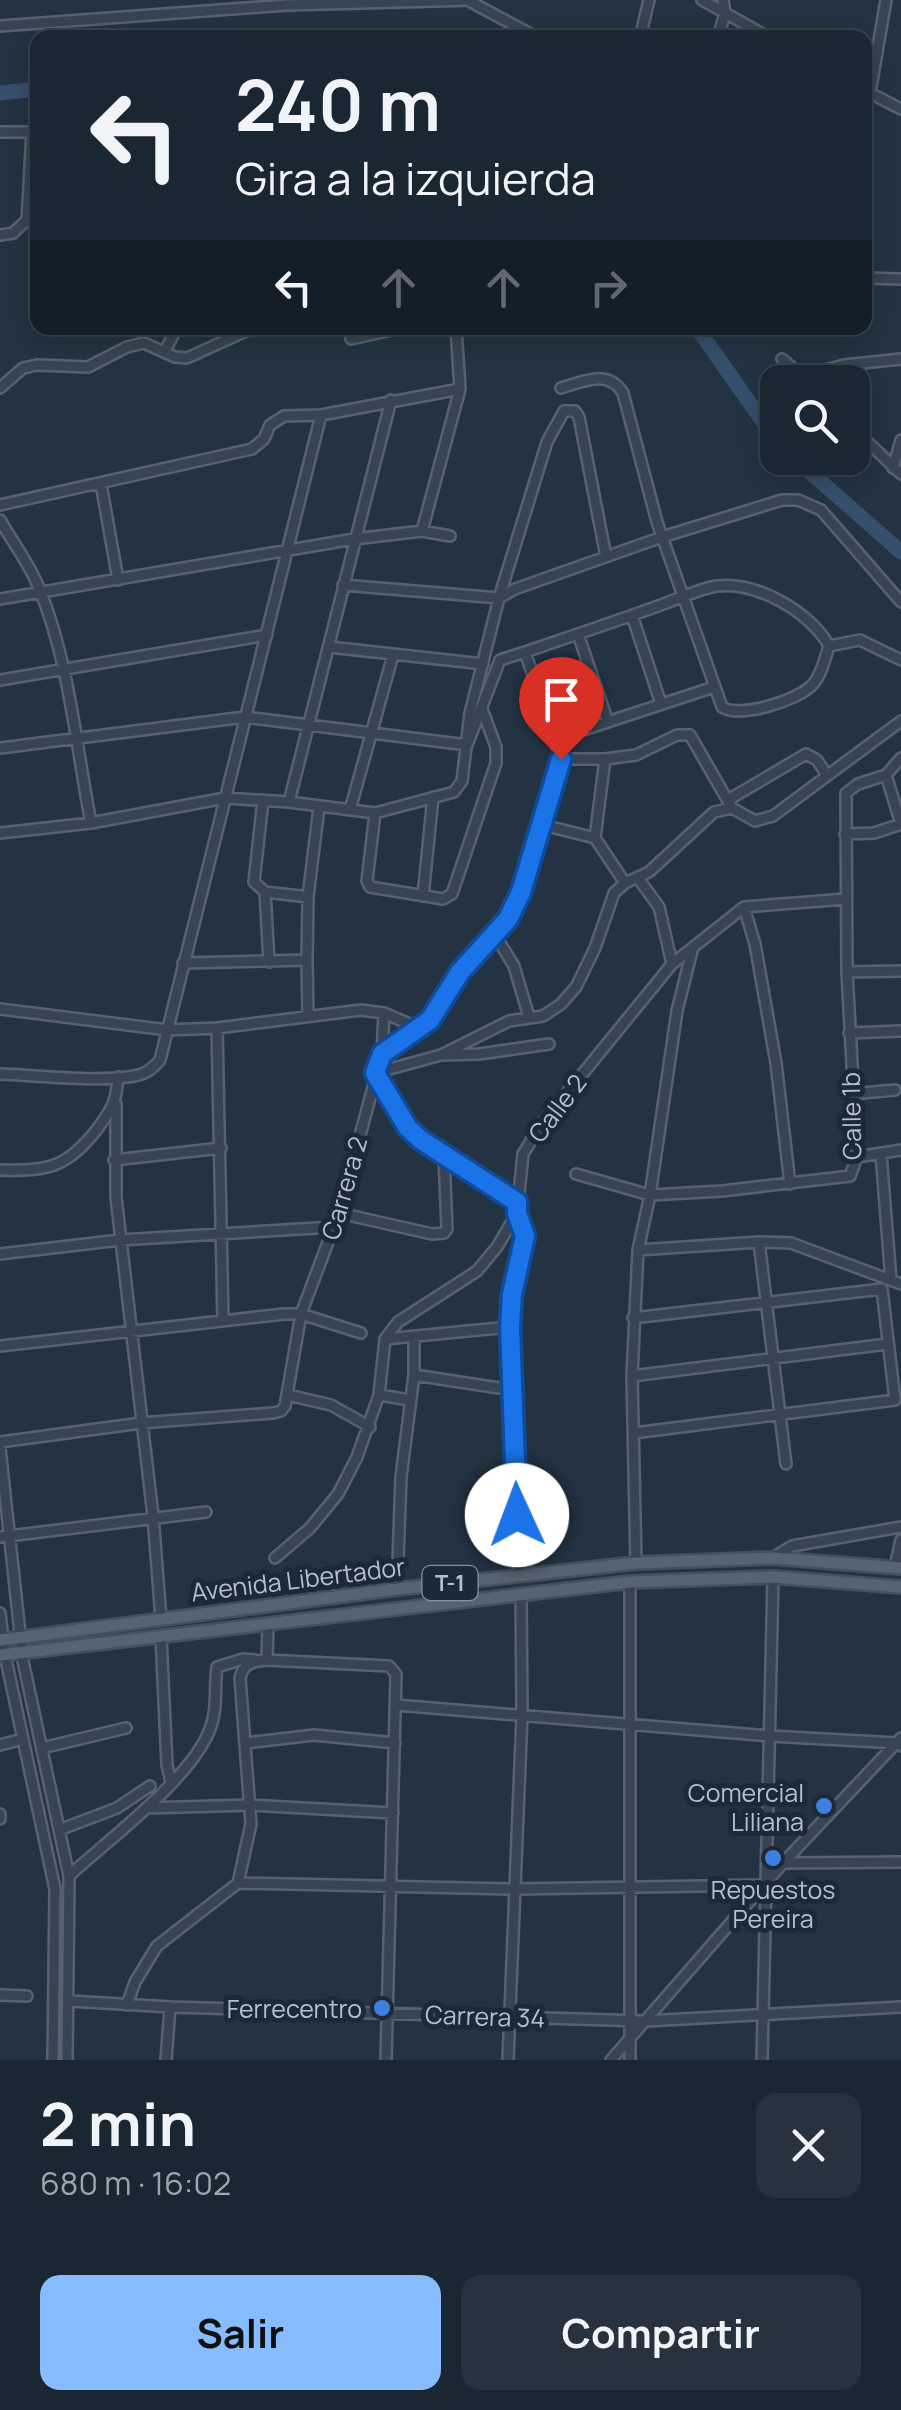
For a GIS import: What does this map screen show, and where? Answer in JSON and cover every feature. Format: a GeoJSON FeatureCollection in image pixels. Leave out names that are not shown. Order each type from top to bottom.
{"type":"FeatureCollection","features":[{"type":"Feature","properties":{"kind":"main road","name":"Avenida Libertador"},"geometry":{"type":"LineString","coordinates":[[2,1640],[396,1589],[636,1563],[772,1558],[898,1568]]}},
{"type":"Feature","properties":{"kind":"main road","name":"Avenida Libertador"},"geometry":{"type":"LineString","coordinates":[[3,1655],[630,1582],[773,1576],[901,1587]]}},
{"type":"Feature","properties":{"kind":"street"},"geometry":{"type":"LineString","coordinates":[[146,0],[147,14]]}},
{"type":"Feature","properties":{"kind":"street"},"geometry":{"type":"LineString","coordinates":[[642,30],[649,0]]}},
{"type":"Feature","properties":{"kind":"street"},"geometry":{"type":"LineString","coordinates":[[702,0],[756,30]]}},
{"type":"Feature","properties":{"kind":"street"},"geometry":{"type":"LineString","coordinates":[[720,30],[725,12],[723,0]]}},
{"type":"Feature","properties":{"kind":"street"},"geometry":{"type":"LineString","coordinates":[[872,72],[886,0]]}},
{"type":"Feature","properties":{"kind":"street"},"geometry":{"type":"LineString","coordinates":[[0,26],[287,3],[472,1],[524,30]]}},
{"type":"Feature","properties":{"kind":"street"},"geometry":{"type":"LineString","coordinates":[[872,94],[901,109]]}},
{"type":"Feature","properties":{"kind":"street"},"geometry":{"type":"LineString","coordinates":[[0,132],[30,132]]}},
{"type":"Feature","properties":{"kind":"street"},"geometry":{"type":"LineString","coordinates":[[0,236],[12,233],[27,220],[30,187]]}},
{"type":"Feature","properties":{"kind":"street"},"geometry":{"type":"LineString","coordinates":[[872,278],[901,278]]}},
{"type":"Feature","properties":{"kind":"street"},"geometry":{"type":"LineString","coordinates":[[165,351],[174,335]]}},
{"type":"Feature","properties":{"kind":"street"},"geometry":{"type":"LineString","coordinates":[[0,388],[12,375],[37,364],[88,367],[126,347],[144,343],[174,357],[187,358],[238,335]]}},
{"type":"Feature","properties":{"kind":"street"},"geometry":{"type":"LineString","coordinates":[[351,339],[369,335]]}},
{"type":"Feature","properties":{"kind":"street"},"geometry":{"type":"LineString","coordinates":[[422,531],[460,388],[456,335]]}},
{"type":"Feature","properties":{"kind":"street"},"geometry":{"type":"LineString","coordinates":[[842,365],[901,359]]}},
{"type":"Feature","properties":{"kind":"street"},"geometry":{"type":"LineString","coordinates":[[782,360],[788,365]]}},
{"type":"Feature","properties":{"kind":"street"},"geometry":{"type":"LineString","coordinates":[[561,388],[596,378],[616,382],[623,394],[662,537],[722,707],[728,712],[798,696],[818,677],[829,646]]}},
{"type":"Feature","properties":{"kind":"street"},"geometry":{"type":"LineString","coordinates":[[0,505],[252,449],[264,439],[270,424],[284,416],[321,415],[460,388]]}},
{"type":"Feature","properties":{"kind":"street"},"geometry":{"type":"LineString","coordinates":[[289,802],[391,400]]}},
{"type":"Feature","properties":{"kind":"street"},"geometry":{"type":"LineString","coordinates":[[0,832],[91,823],[225,798],[375,813],[454,792],[460,786],[470,713],[499,598],[547,442],[564,411],[579,416],[606,557]]}},
{"type":"Feature","properties":{"kind":"street"},"geometry":{"type":"LineString","coordinates":[[0,1074],[118,1077],[141,1074],[160,1060],[321,415]]}},
{"type":"Feature","properties":{"kind":"street"},"geometry":{"type":"LineString","coordinates":[[897,471],[901,440]]}},
{"type":"Feature","properties":{"kind":"street"},"geometry":{"type":"LineString","coordinates":[[870,445],[897,471]]}},
{"type":"Feature","properties":{"kind":"street"},"geometry":{"type":"LineString","coordinates":[[100,484],[118,580]]}},
{"type":"Feature","properties":{"kind":"street"},"geometry":{"type":"LineString","coordinates":[[343,585],[499,598],[662,537],[782,500],[798,500],[821,510],[901,602]]}},
{"type":"Feature","properties":{"kind":"street"},"geometry":{"type":"LineString","coordinates":[[0,520],[41,593],[63,672],[91,823]]}},
{"type":"Feature","properties":{"kind":"street"},"geometry":{"type":"LineString","coordinates":[[0,599],[354,539],[422,531],[450,536]]}},
{"type":"Feature","properties":{"kind":"street"},"geometry":{"type":"LineString","coordinates":[[467,745],[500,660],[718,586],[751,590],[772,598],[812,624],[829,646]]}},
{"type":"Feature","properties":{"kind":"street"},"geometry":{"type":"LineString","coordinates":[[632,615],[661,704]]}},
{"type":"Feature","properties":{"kind":"street"},"geometry":{"type":"LineString","coordinates":[[578,634],[608,722]]}},
{"type":"Feature","properties":{"kind":"street"},"geometry":{"type":"LineString","coordinates":[[0,680],[267,635]]}},
{"type":"Feature","properties":{"kind":"street"},"geometry":{"type":"LineString","coordinates":[[829,646],[860,640],[901,660]]}},
{"type":"Feature","properties":{"kind":"street"},"geometry":{"type":"LineString","coordinates":[[329,646],[483,664]]}},
{"type":"Feature","properties":{"kind":"street"},"geometry":{"type":"LineString","coordinates":[[382,1054],[438,1010],[460,972],[495,935],[521,892],[561,759],[525,652]]}},
{"type":"Feature","properties":{"kind":"street"},"geometry":{"type":"LineString","coordinates":[[350,810],[393,655]]}},
{"type":"Feature","properties":{"kind":"street"},"geometry":{"type":"LineString","coordinates":[[556,739],[714,687]]}},
{"type":"Feature","properties":{"kind":"street"},"geometry":{"type":"LineString","coordinates":[[375,813],[367,881],[370,887],[443,899],[455,889],[496,762],[496,746],[482,710]]}},
{"type":"Feature","properties":{"kind":"street"},"geometry":{"type":"LineString","coordinates":[[0,748],[245,717],[467,745]]}},
{"type":"Feature","properties":{"kind":"street"},"geometry":{"type":"LineString","coordinates":[[561,759],[636,754],[677,736],[690,736],[730,804],[763,821],[901,721]]}},
{"type":"Feature","properties":{"kind":"street"},"geometry":{"type":"LineString","coordinates":[[519,1576],[510,1327],[512,1294],[525,1236],[517,1208],[408,1128],[375,1073],[441,1055],[509,1020],[552,1012],[576,986],[595,948],[614,893],[625,882],[648,872],[714,812],[806,754],[817,760],[828,776]]}},
{"type":"Feature","properties":{"kind":"street"},"geometry":{"type":"LineString","coordinates":[[845,834],[874,833],[901,824],[886,775],[901,758]]}},
{"type":"Feature","properties":{"kind":"street"},"geometry":{"type":"LineString","coordinates":[[605,759],[595,838],[625,882]]}},
{"type":"Feature","properties":{"kind":"street","name":"Calle 1b"},"geometry":{"type":"LineString","coordinates":[[576,1174],[650,1195],[850,1176],[857,1156],[847,972],[846,794],[858,784],[886,775]]}},
{"type":"Feature","properties":{"kind":"street"},"geometry":{"type":"LineString","coordinates":[[423,896],[433,797]]}},
{"type":"Feature","properties":{"kind":"street"},"geometry":{"type":"LineString","coordinates":[[263,800],[254,882],[265,892],[308,897]]}},
{"type":"Feature","properties":{"kind":"street"},"geometry":{"type":"LineString","coordinates":[[308,1016],[308,897],[319,807]]}},
{"type":"Feature","properties":{"kind":"street"},"geometry":{"type":"LineString","coordinates":[[543,825],[595,838]]}},
{"type":"Feature","properties":{"kind":"street"},"geometry":{"type":"LineString","coordinates":[[638,878],[659,907],[672,964]]}},
{"type":"Feature","properties":{"kind":"street"},"geometry":{"type":"LineString","coordinates":[[265,892],[269,962]]}},
{"type":"Feature","properties":{"kind":"street"},"geometry":{"type":"LineString","coordinates":[[790,1184],[776,1063],[756,944],[744,907],[846,899]]}},
{"type":"Feature","properties":{"kind":"street","name":"Calle 2"},"geometry":{"type":"LineString","coordinates":[[385,1339],[398,1322],[477,1270],[498,1246],[517,1208],[523,1154],[540,1126],[672,964],[744,907]]}},
{"type":"Feature","properties":{"kind":"street"},"geometry":{"type":"LineString","coordinates":[[495,935],[514,966],[529,1017]]}},
{"type":"Feature","properties":{"kind":"street"},"geometry":{"type":"LineString","coordinates":[[636,1563],[632,1376],[638,1250],[677,1011],[693,948]]}},
{"type":"Feature","properties":{"kind":"street"},"geometry":{"type":"LineString","coordinates":[[183,963],[307,960]]}},
{"type":"Feature","properties":{"kind":"street"},"geometry":{"type":"LineString","coordinates":[[847,972],[901,971]]}},
{"type":"Feature","properties":{"kind":"street"},"geometry":{"type":"LineString","coordinates":[[0,1010],[168,1030],[218,1028],[361,1010],[384,1013],[419,1028]]}},
{"type":"Feature","properties":{"kind":"street","name":"Carrera 2"},"geometry":{"type":"LineString","coordinates":[[288,1395],[301,1314],[339,1213],[382,1054],[384,1013]]}},
{"type":"Feature","properties":{"kind":"street"},"geometry":{"type":"LineString","coordinates":[[218,1028],[222,1321]]}},
{"type":"Feature","properties":{"kind":"street"},"geometry":{"type":"LineString","coordinates":[[849,1033],[900,1030]]}},
{"type":"Feature","properties":{"kind":"street"},"geometry":{"type":"LineString","coordinates":[[441,1055],[549,1044]]}},
{"type":"Feature","properties":{"kind":"street"},"geometry":{"type":"LineString","coordinates":[[118,1077],[114,1160],[120,1240],[153,1516],[161,1618]]}},
{"type":"Feature","properties":{"kind":"street"},"geometry":{"type":"LineString","coordinates":[[852,1094],[895,1090]]}},
{"type":"Feature","properties":{"kind":"street"},"geometry":{"type":"LineString","coordinates":[[0,1170],[43,1170],[74,1156],[116,1104]]}},
{"type":"Feature","properties":{"kind":"street"},"geometry":{"type":"LineString","coordinates":[[114,1160],[221,1148]]}},
{"type":"Feature","properties":{"kind":"street"},"geometry":{"type":"LineString","coordinates":[[857,1156],[901,1150]]}},
{"type":"Feature","properties":{"kind":"street"},"geometry":{"type":"LineString","coordinates":[[638,1250],[758,1242],[810,1248],[896,1282],[881,1154]]}},
{"type":"Feature","properties":{"kind":"street"},"geometry":{"type":"LineString","coordinates":[[339,1213],[432,1234],[444,1233],[444,1156]]}},
{"type":"Feature","properties":{"kind":"street"},"geometry":{"type":"LineString","coordinates":[[0,1254],[120,1240],[334,1226]]}},
{"type":"Feature","properties":{"kind":"street"},"geometry":{"type":"LineString","coordinates":[[889,1231],[901,1230]]}},
{"type":"Feature","properties":{"kind":"street"},"geometry":{"type":"LineString","coordinates":[[758,1242],[786,1464]]}},
{"type":"Feature","properties":{"kind":"street"},"geometry":{"type":"LineString","coordinates":[[633,1318],[882,1289],[895,1400],[634,1432]]}},
{"type":"Feature","properties":{"kind":"street"},"geometry":{"type":"LineString","coordinates":[[0,1346],[301,1314],[362,1333]]}},
{"type":"Feature","properties":{"kind":"street"},"geometry":{"type":"LineString","coordinates":[[274,1558],[310,1528],[338,1494],[370,1427],[379,1395],[385,1339],[510,1327]]}},
{"type":"Feature","properties":{"kind":"street"},"geometry":{"type":"LineString","coordinates":[[396,1589],[414,1336]]}},
{"type":"Feature","properties":{"kind":"street"},"geometry":{"type":"LineString","coordinates":[[632,1376],[887,1344]]}},
{"type":"Feature","properties":{"kind":"street"},"geometry":{"type":"LineString","coordinates":[[414,1375],[512,1390]]}},
{"type":"Feature","properties":{"kind":"street"},"geometry":{"type":"LineString","coordinates":[[67,2060],[69,1876],[22,1653],[4,1537],[0,1445],[141,1423],[273,1413],[281,1411],[288,1395],[331,1405],[370,1427]]}},
{"type":"Feature","properties":{"kind":"street"},"geometry":{"type":"LineString","coordinates":[[379,1395],[410,1400]]}},
{"type":"Feature","properties":{"kind":"street"},"geometry":{"type":"LineString","coordinates":[[4,1537],[206,1512]]}},
{"type":"Feature","properties":{"kind":"street"},"geometry":{"type":"LineString","coordinates":[[772,1558],[792,1546],[901,1527]]}},
{"type":"Feature","properties":{"kind":"street"},"geometry":{"type":"LineString","coordinates":[[898,1568],[901,1540]]}},
{"type":"Feature","properties":{"kind":"street"},"geometry":{"type":"LineString","coordinates":[[762,2060],[773,1576]]}},
{"type":"Feature","properties":{"kind":"street"},"geometry":{"type":"LineString","coordinates":[[630,1582],[630,2060]]}},
{"type":"Feature","properties":{"kind":"street"},"geometry":{"type":"LineString","coordinates":[[508,2060],[522,1715],[521,1594]]}},
{"type":"Feature","properties":{"kind":"street"},"geometry":{"type":"LineString","coordinates":[[0,1613],[3,1655],[56,1889],[53,2060]]}},
{"type":"Feature","properties":{"kind":"street"},"geometry":{"type":"LineString","coordinates":[[261,1660],[268,1624]]}},
{"type":"Feature","properties":{"kind":"street"},"geometry":{"type":"LineString","coordinates":[[160,1636],[171,1782]]}},
{"type":"Feature","properties":{"kind":"street"},"geometry":{"type":"LineString","coordinates":[[69,1876],[171,1782],[208,1734],[214,1718],[217,1667],[242,1659],[388,1666],[396,1674],[396,1705],[386,2060]]}},
{"type":"Feature","properties":{"kind":"street"},"geometry":{"type":"LineString","coordinates":[[238,1883],[251,1824],[240,1678],[242,1669],[261,1660]]}},
{"type":"Feature","properties":{"kind":"street"},"geometry":{"type":"LineString","coordinates":[[396,1705],[770,1736],[900,1742]]}},
{"type":"Feature","properties":{"kind":"street"},"geometry":{"type":"LineString","coordinates":[[42,1748],[126,1728]]}},
{"type":"Feature","properties":{"kind":"street"},"geometry":{"type":"LineString","coordinates":[[246,1743],[314,1735],[395,1743]]}},
{"type":"Feature","properties":{"kind":"street"},"geometry":{"type":"LineString","coordinates":[[0,1745],[23,1739]]}},
{"type":"Feature","properties":{"kind":"street"},"geometry":{"type":"LineString","coordinates":[[611,2060],[783,1863],[900,1742]]}},
{"type":"Feature","properties":{"kind":"street"},"geometry":{"type":"LineString","coordinates":[[60,1830],[117,1808],[150,1786]]}},
{"type":"Feature","properties":{"kind":"street"},"geometry":{"type":"LineString","coordinates":[[145,1808],[251,1805],[393,1813]]}},
{"type":"Feature","properties":{"kind":"street"},"geometry":{"type":"LineString","coordinates":[[766,1862],[901,1862]]}},
{"type":"Feature","properties":{"kind":"street"},"geometry":{"type":"LineString","coordinates":[[127,2005],[135,1982],[157,1946],[238,1883],[515,1888],[764,1886]]}},
{"type":"Feature","properties":{"kind":"street"},"geometry":{"type":"LineString","coordinates":[[0,1996],[27,1996]]}},
{"type":"Feature","properties":{"kind":"street","name":"Carrera 34"},"geometry":{"type":"LineString","coordinates":[[70,2001],[646,2022],[901,2007]]}},
{"type":"Feature","properties":{"kind":"street"},"geometry":{"type":"LineString","coordinates":[[166,2060],[170,2007]]}},
{"type":"Feature","properties":{"kind":"waterway"},"geometry":{"type":"LineString","coordinates":[[0,93],[30,90]]}},
{"type":"Feature","properties":{"kind":"waterway"},"geometry":{"type":"LineString","coordinates":[[702,335],[760,417]]}},
{"type":"Feature","properties":{"kind":"waterway"},"geometry":{"type":"LineString","coordinates":[[813,475],[901,552]]}},
{"type":"Feature","properties":{"kind":"place","name":"Comercial Liliana"},"geometry":{"type":"Point","coordinates":[824,1806]}},
{"type":"Feature","properties":{"kind":"place","name":"Repuestos Pereira"},"geometry":{"type":"Point","coordinates":[773,1858]}},
{"type":"Feature","properties":{"kind":"place","name":"Ferrecentro"},"geometry":{"type":"Point","coordinates":[382,2008]}},
{"type":"Feature","properties":{"kind":"route"},"geometry":{"type":"LineString","coordinates":[[517,1515],[510,1327],[512,1294],[525,1236],[517,1202],[421,1140],[408,1128],[375,1073],[382,1054],[430,1020],[460,972],[508,919],[521,892],[561,759]]}}]}
